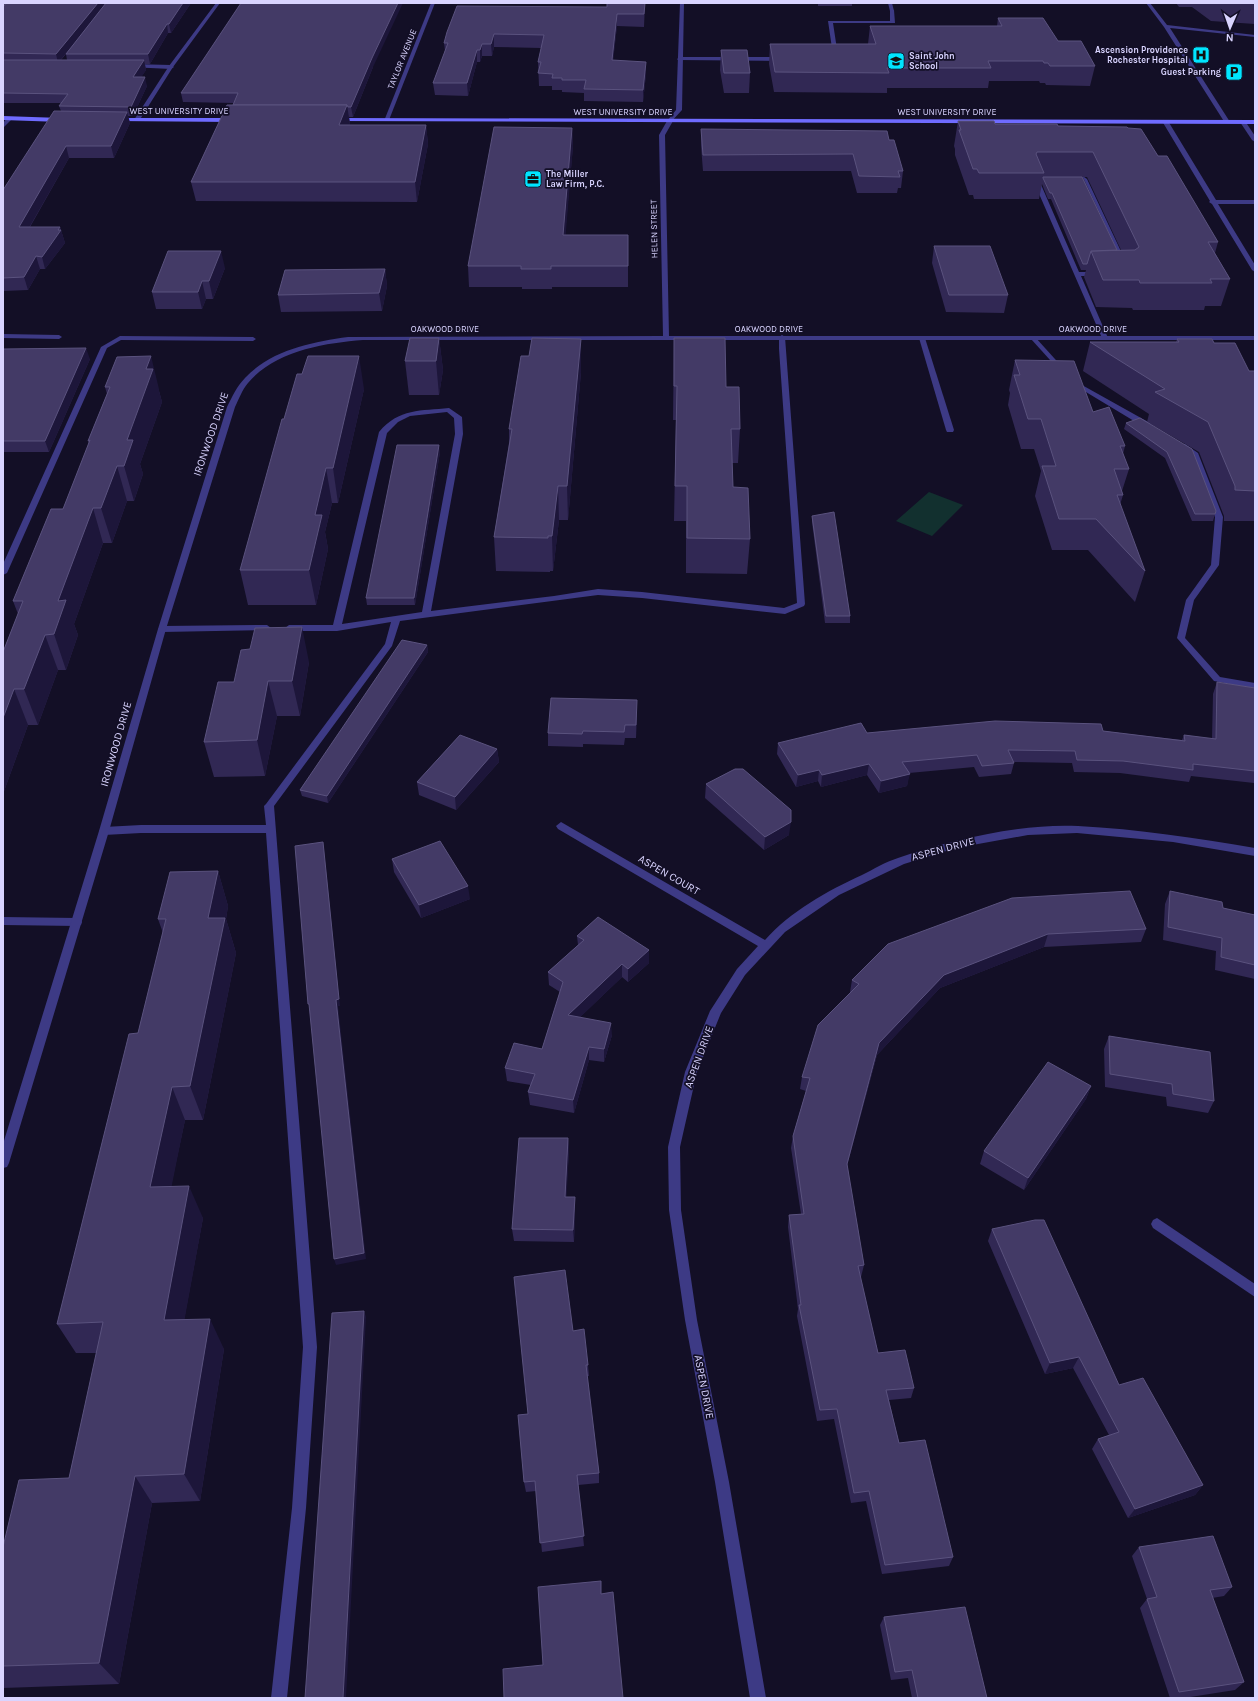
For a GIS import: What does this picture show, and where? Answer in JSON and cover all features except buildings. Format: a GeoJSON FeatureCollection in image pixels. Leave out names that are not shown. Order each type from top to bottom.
{"type":"FeatureCollection","features":[{"type":"Feature","properties":{"kind":"main road"},"geometry":{"type":"LineString","coordinates":[[6,118],[68,120]]}},
{"type":"Feature","properties":{"kind":"main road","name":"WEST UNIVERSITY DRIVE"},"geometry":{"type":"LineString","coordinates":[[109,120],[237,120]]}},
{"type":"Feature","properties":{"kind":"main road","name":"WEST UNIVERSITY DRIVE"},"geometry":{"type":"LineString","coordinates":[[331,120],[1255,122]]}},
{"type":"Feature","properties":{"kind":"street"},"geometry":{"type":"LineString","coordinates":[[138,120],[171,66],[218,3]]}},
{"type":"Feature","properties":{"kind":"street","name":"TAYLOR AVENUE"},"geometry":{"type":"LineString","coordinates":[[386,120],[433,3]]}},
{"type":"Feature","properties":{"kind":"street","name":"HELEN STREET"},"geometry":{"type":"LineString","coordinates":[[666,338],[662,135],[678,110],[682,3]]}},
{"type":"Feature","properties":{"kind":"street"},"geometry":{"type":"LineString","coordinates":[[826,60],[836,56],[830,22],[893,22],[890,3]]}},
{"type":"Feature","properties":{"kind":"street"},"geometry":{"type":"LineString","coordinates":[[1148,3],[1166,26],[1227,122]]}},
{"type":"Feature","properties":{"kind":"street"},"geometry":{"type":"LineString","coordinates":[[1166,26],[1255,35]]}},
{"type":"Feature","properties":{"kind":"street"},"geometry":{"type":"LineString","coordinates":[[680,59],[788,60]]}},
{"type":"Feature","properties":{"kind":"street"},"geometry":{"type":"LineString","coordinates":[[122,66],[171,66]]}},
{"type":"Feature","properties":{"kind":"street"},"geometry":{"type":"LineString","coordinates":[[3,126],[6,118]]}},
{"type":"Feature","properties":{"kind":"street"},"geometry":{"type":"LineString","coordinates":[[1165,121],[1212,202],[1255,270]]}},
{"type":"Feature","properties":{"kind":"street"},"geometry":{"type":"LineString","coordinates":[[1243,122],[1255,140]]}},
{"type":"Feature","properties":{"kind":"street"},"geometry":{"type":"LineString","coordinates":[[1042,179],[1035,179],[1104,338]]}},
{"type":"Feature","properties":{"kind":"street"},"geometry":{"type":"LineString","coordinates":[[1063,179],[1084,179],[1125,266]]}},
{"type":"Feature","properties":{"kind":"street"},"geometry":{"type":"LineString","coordinates":[[1212,202],[1255,202]]}},
{"type":"Feature","properties":{"kind":"street"},"geometry":{"type":"LineString","coordinates":[[1076,274],[1106,274]]}},
{"type":"Feature","properties":{"kind":"street"},"geometry":{"type":"LineString","coordinates":[[3,336],[59,337]]}},
{"type":"Feature","properties":{"kind":"street"},"geometry":{"type":"LineString","coordinates":[[162,629],[337,628],[426,614],[554,599],[598,592],[642,595],[786,611],[801,604],[782,337]]}},
{"type":"Feature","properties":{"kind":"street"},"geometry":{"type":"LineString","coordinates":[[3,573],[104,347],[120,338],[253,339]]}},
{"type":"Feature","properties":{"kind":"street","name":"OAKWOOD DRIVE"},"geometry":{"type":"LineString","coordinates":[[285,355],[327,342],[363,338],[1255,338]]}},
{"type":"Feature","properties":{"kind":"street"},"geometry":{"type":"LineString","coordinates":[[922,338],[950,430]]}},
{"type":"Feature","properties":{"kind":"street"},"geometry":{"type":"LineString","coordinates":[[1033,338],[1072,382],[1154,429]]}},
{"type":"Feature","properties":{"kind":"street","name":"IRONWOOD DRIVE"},"geometry":{"type":"LineString","coordinates":[[3,1163],[77,922],[162,629],[232,407],[237,393],[247,379],[271,361],[285,355]]}},
{"type":"Feature","properties":{"kind":"street"},"geometry":{"type":"LineString","coordinates":[[337,628],[383,432],[395,420],[409,414],[448,410],[458,417],[459,434],[426,614]]}},
{"type":"Feature","properties":{"kind":"street"},"geometry":{"type":"LineString","coordinates":[[1174,441],[1194,453],[1219,517],[1215,565],[1190,600],[1181,638],[1217,679],[1255,686]]}},
{"type":"Feature","properties":{"kind":"street"},"geometry":{"type":"LineString","coordinates":[[279,1698],[299,1508],[310,1347],[269,806],[389,644],[397,618]]}},
{"type":"Feature","properties":{"kind":"street","name":"ASPEN COURT"},"geometry":{"type":"LineString","coordinates":[[561,826],[765,945]]}},
{"type":"Feature","properties":{"kind":"street"},"geometry":{"type":"LineString","coordinates":[[104,831],[141,829],[271,829]]}},
{"type":"Feature","properties":{"kind":"street","name":"ASPEN DRIVE"},"geometry":{"type":"LineString","coordinates":[[758,1698],[722,1482],[691,1320],[675,1210],[674,1147],[691,1072],[716,1011],[741,972],[781,928],[835,892],[900,862],[956,844],[1028,831],[1077,829],[1173,838],[1255,852]]}},
{"type":"Feature","properties":{"kind":"street"},"geometry":{"type":"LineString","coordinates":[[3,921],[77,922]]}},
{"type":"Feature","properties":{"kind":"street"},"geometry":{"type":"LineString","coordinates":[[1157,1224],[1255,1291]]}},
{"type":"Feature","properties":{"kind":"green space"},"geometry":{"type":"Polygon","coordinates":[[[929,492],[963,505],[932,536],[896,521],[929,492]]]}},
{"type":"Feature","properties":{"kind":"place","name":"Ascension Providence Rochester Hospital"},"geometry":{"type":"Point","coordinates":[1201,55]}},
{"type":"Feature","properties":{"kind":"place","name":"Saint John School"},"geometry":{"type":"Point","coordinates":[896,61]}},
{"type":"Feature","properties":{"kind":"place","name":"Guest Parking"},"geometry":{"type":"Point","coordinates":[1234,72]}},
{"type":"Feature","properties":{"kind":"place","name":"The Miller Law Firm, P.C."},"geometry":{"type":"Point","coordinates":[533,179]}}]}
